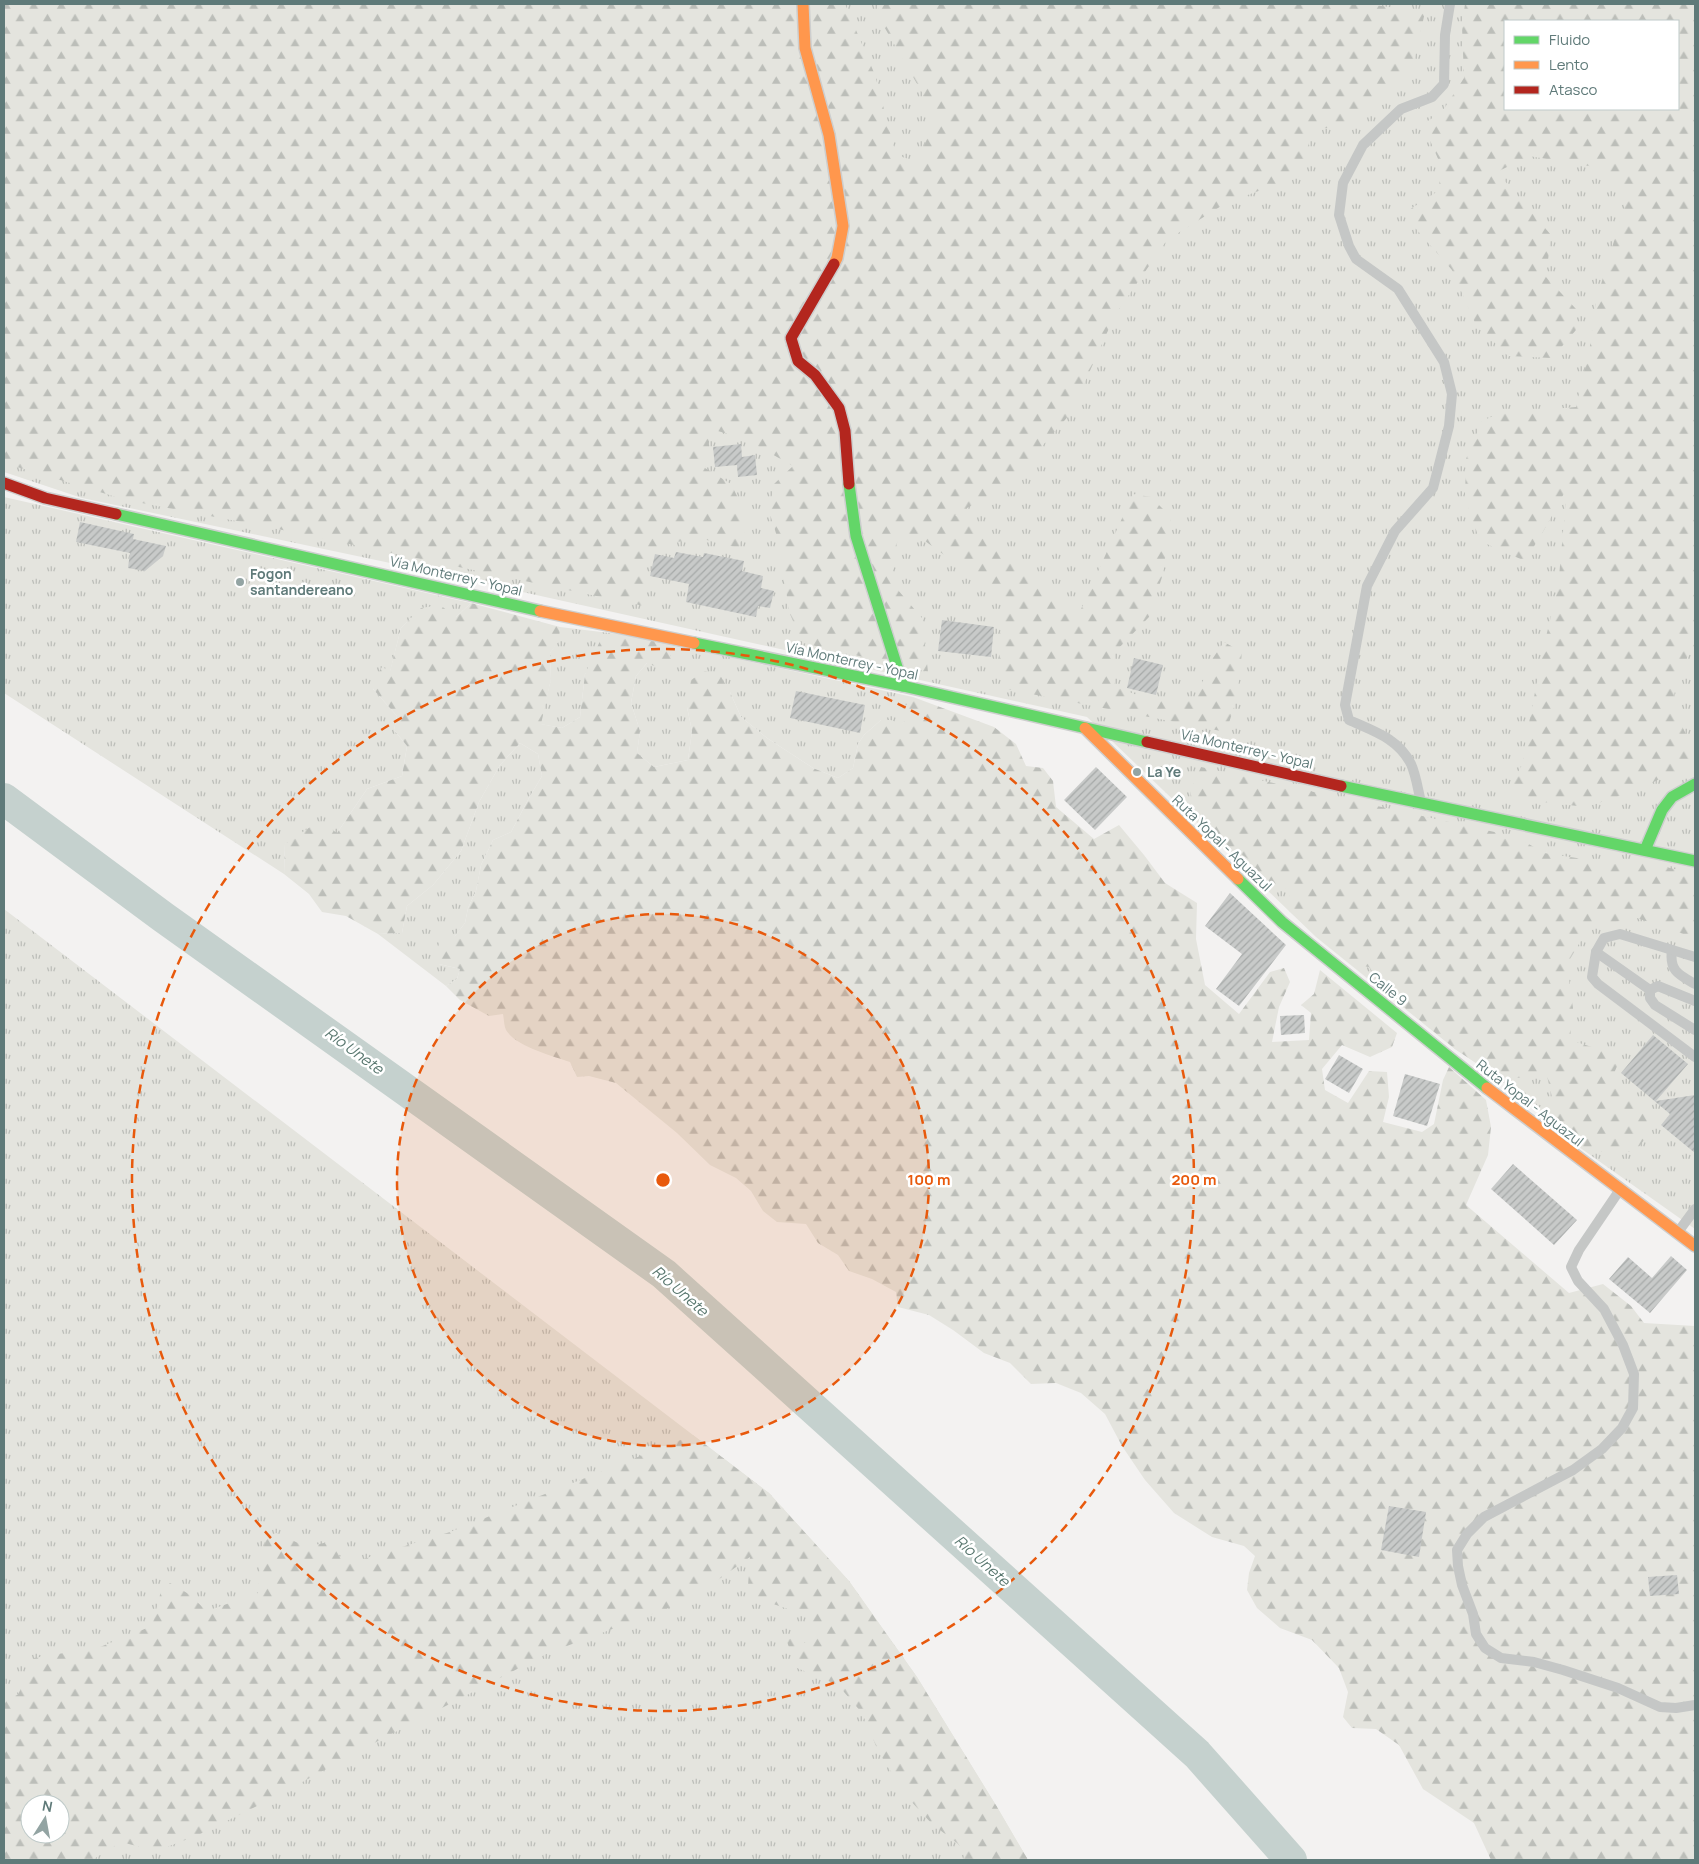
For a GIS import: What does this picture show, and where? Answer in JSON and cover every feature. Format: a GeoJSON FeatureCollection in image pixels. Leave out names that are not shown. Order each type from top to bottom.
{"type":"FeatureCollection","features":[{"type":"Feature","properties":{"kind":"main road"},"geometry":{"type":"LineString","coordinates":[[803,4],[805,48],[829,135],[843,226],[837,258],[791,338],[798,360],[815,375],[839,408],[845,431],[847,472],[856,536],[903,686]]}},
{"type":"Feature","properties":{"kind":"main road","name":"Vía Monterrey - Yopal"},"geometry":{"type":"LineString","coordinates":[[4,483],[45,498],[586,621],[903,686],[1085,728]]}},
{"type":"Feature","properties":{"kind":"main road"},"geometry":{"type":"LineString","coordinates":[[1645,850],[1662,810],[1672,797],[1695,784]]}},
{"type":"Feature","properties":{"kind":"lane"},"geometry":{"type":"LineString","coordinates":[[1421,804],[1412,765],[1403,752],[1392,740],[1349,720],[1345,704],[1367,586],[1394,531],[1433,488],[1449,426],[1452,394],[1444,362],[1398,289],[1356,259],[1349,246],[1339,215],[1342,183],[1363,145],[1401,109],[1432,97],[1444,84],[1444,35],[1450,4]]}},
{"type":"Feature","properties":{"kind":"lane"},"geometry":{"type":"LineString","coordinates":[[1085,728],[1421,804],[1695,861]]}},
{"type":"Feature","properties":{"kind":"lane","name":"Ruta Yopal - Aguazul"},"geometry":{"type":"LineString","coordinates":[[1085,728],[1282,922],[1456,1064],[1695,1246]]}},
{"type":"Feature","properties":{"kind":"lane"},"geometry":{"type":"LineString","coordinates":[[1695,958],[1620,934],[1604,938],[1596,952],[1592,977],[1598,984],[1695,1057]]}},
{"type":"Feature","properties":{"kind":"lane"},"geometry":{"type":"LineString","coordinates":[[1672,950],[1670,961],[1674,969],[1695,984]]}},
{"type":"Feature","properties":{"kind":"lane"},"geometry":{"type":"LineString","coordinates":[[1596,952],[1650,990]]}},
{"type":"Feature","properties":{"kind":"lane"},"geometry":{"type":"LineString","coordinates":[[1650,990],[1658,986],[1695,1001]]}},
{"type":"Feature","properties":{"kind":"lane"},"geometry":{"type":"LineString","coordinates":[[1650,990],[1650,998],[1655,1005],[1695,1030]]}},
{"type":"Feature","properties":{"kind":"lane"},"geometry":{"type":"LineString","coordinates":[[1620,1190],[1579,1250],[1571,1266],[1578,1281],[1604,1309],[1623,1345],[1634,1374],[1633,1408],[1622,1428],[1602,1449],[1573,1470],[1484,1517],[1467,1534],[1457,1550],[1458,1566],[1462,1585],[1473,1614],[1476,1634],[1485,1648],[1501,1658],[1534,1662],[1564,1670],[1618,1688],[1660,1707],[1676,1708],[1695,1705]]}},
{"type":"Feature","properties":{"kind":"lane"},"geometry":{"type":"LineString","coordinates":[[1678,1232],[1695,1209]]}},
{"type":"Feature","properties":{"kind":"green space"},"geometry":{"type":"Polygon","coordinates":[[[4,4],[1695,4],[1695,1229],[1579,1147],[1497,1077],[1455,1049],[1316,937],[1087,717],[428,571],[82,498],[4,472],[4,4]]]}},
{"type":"Feature","properties":{"kind":"green space"},"geometry":{"type":"Polygon","coordinates":[[[4,4],[845,4],[875,75],[896,155],[918,162],[935,115],[882,23],[877,4],[1367,4],[1425,12],[1413,66],[1349,125],[1311,130],[1304,174],[1226,203],[1167,240],[1115,315],[1071,413],[1010,483],[955,515],[1021,565],[1077,618],[1133,494],[1151,497],[1171,517],[1163,574],[1149,617],[1115,652],[1114,686],[1147,699],[1194,701],[1213,658],[1224,642],[1242,652],[1237,698],[1226,732],[1006,689],[999,666],[1003,605],[983,583],[925,541],[898,537],[891,582],[922,618],[928,672],[803,643],[789,612],[780,546],[769,511],[774,484],[793,466],[745,439],[711,429],[705,468],[731,484],[749,520],[738,548],[703,539],[666,543],[647,556],[644,606],[273,528],[126,500],[4,463],[4,4]]]}},
{"type":"Feature","properties":{"kind":"green space"},"geometry":{"type":"Polygon","coordinates":[[[1465,4],[1695,4],[1695,647],[1675,673],[1674,711],[1686,734],[1695,761],[1638,790],[1586,807],[1518,799],[1508,789],[1522,765],[1545,641],[1558,588],[1567,488],[1525,561],[1480,541],[1465,498],[1466,459],[1482,421],[1509,409],[1542,410],[1576,407],[1590,346],[1596,301],[1629,191],[1589,166],[1529,156],[1497,172],[1551,235],[1546,277],[1576,309],[1576,330],[1552,358],[1508,356],[1475,323],[1452,270],[1403,214],[1438,191],[1442,168],[1423,124],[1442,112],[1464,78],[1462,26],[1465,4]]]}},
{"type":"Feature","properties":{"kind":"green space"},"geometry":{"type":"Polygon","coordinates":[[[4,497],[471,603],[456,617],[411,618],[401,628],[390,672],[373,689],[397,716],[394,730],[407,746],[402,776],[367,789],[337,833],[285,844],[284,874],[4,693],[4,497]]]}},
{"type":"Feature","properties":{"kind":"green space"},"geometry":{"type":"Polygon","coordinates":[[[471,603],[560,627],[559,641],[550,653],[551,679],[541,724],[562,728],[580,717],[585,674],[600,641],[618,634],[669,644],[671,659],[664,670],[647,663],[636,676],[631,703],[640,731],[637,753],[654,767],[688,760],[692,731],[687,707],[691,680],[705,671],[720,675],[741,717],[767,738],[813,768],[838,778],[853,768],[858,744],[864,735],[881,720],[891,720],[901,725],[905,720],[903,709],[913,697],[994,727],[1016,744],[1026,766],[1043,768],[1053,781],[1056,807],[1094,839],[1119,825],[1165,883],[1197,903],[1196,939],[1205,985],[1239,1014],[1270,972],[1284,968],[1290,982],[1279,1007],[1272,1042],[1309,1040],[1311,1013],[1301,1005],[1314,994],[1320,970],[1397,1033],[1392,1047],[1370,1057],[1342,1045],[1322,1069],[1325,1090],[1348,1103],[1369,1071],[1387,1072],[1389,1097],[1383,1122],[1422,1132],[1434,1124],[1443,1080],[1449,1067],[1486,1100],[1491,1127],[1488,1155],[1466,1205],[1569,1293],[1603,1284],[1631,1306],[1644,1323],[1695,1326],[1695,1860],[1491,1860],[1474,1823],[1423,1789],[1399,1745],[1376,1729],[1352,1728],[1343,1717],[1348,1692],[1339,1668],[1312,1640],[1280,1628],[1257,1608],[1247,1590],[1249,1573],[1255,1556],[1244,1546],[1212,1537],[1174,1513],[1145,1480],[1122,1446],[1105,1414],[1081,1393],[1056,1383],[1031,1384],[1010,1363],[984,1353],[929,1315],[898,1307],[896,1292],[872,1279],[849,1271],[838,1255],[818,1243],[806,1224],[777,1222],[763,1211],[751,1191],[736,1178],[710,1165],[677,1133],[616,1083],[589,1076],[577,1077],[570,1062],[535,1050],[511,1036],[505,1028],[503,1014],[489,1016],[460,1000],[446,986],[457,979],[460,969],[439,964],[435,958],[440,940],[455,936],[465,923],[468,908],[476,891],[481,865],[493,840],[511,832],[542,776],[538,754],[520,743],[500,765],[479,802],[461,851],[433,885],[407,906],[402,933],[378,934],[346,916],[322,912],[309,894],[284,874],[285,844],[319,821],[337,833],[367,789],[402,776],[407,746],[394,730],[397,716],[373,689],[376,677],[382,667],[390,671],[401,628],[421,608],[440,605],[456,617],[471,603]]]}},
{"type":"Feature","properties":{"kind":"green space"},"geometry":{"type":"Polygon","coordinates":[[[560,627],[618,634],[585,674],[580,717],[562,728],[540,724],[551,679],[550,653],[558,641],[560,627]]]}},
{"type":"Feature","properties":{"kind":"green space"},"geometry":{"type":"Polygon","coordinates":[[[669,644],[913,697],[901,726],[881,720],[864,735],[858,744],[853,768],[838,778],[813,768],[767,738],[741,717],[730,692],[687,707],[692,731],[688,760],[654,767],[637,753],[640,731],[631,703],[636,676],[647,663],[669,644]]]}},
{"type":"Feature","properties":{"kind":"green space"},"geometry":{"type":"Polygon","coordinates":[[[520,743],[538,754],[542,776],[511,832],[493,840],[481,865],[476,891],[468,908],[465,923],[439,964],[460,969],[457,979],[446,986],[378,934],[402,933],[407,906],[433,885],[461,851],[479,802],[500,765],[520,743]]]}},
{"type":"Feature","properties":{"kind":"green space"},"geometry":{"type":"Polygon","coordinates":[[[1201,767],[1517,837],[1544,853],[1622,865],[1641,861],[1695,874],[1695,938],[1637,918],[1589,927],[1567,964],[1573,1008],[1570,1040],[1598,1049],[1625,1049],[1614,1073],[1621,1085],[1641,1099],[1651,1111],[1650,1132],[1635,1152],[1604,1152],[1579,1147],[1557,1118],[1547,1076],[1525,1078],[1497,1077],[1455,1049],[1383,990],[1369,967],[1350,964],[1289,911],[1290,891],[1263,878],[1247,858],[1203,829],[1190,791],[1201,767]]]}},
{"type":"Feature","properties":{"kind":"green space"},"geometry":{"type":"Polygon","coordinates":[[[4,909],[769,1493],[849,1581],[917,1677],[1028,1860],[4,1860],[4,909]]]}},
{"type":"Feature","properties":{"kind":"green space"},"geometry":{"type":"Polygon","coordinates":[[[693,1435],[769,1493],[849,1581],[917,1677],[1028,1860],[963,1860],[965,1852],[957,1843],[932,1824],[909,1799],[879,1753],[862,1713],[838,1685],[797,1668],[787,1642],[793,1633],[805,1643],[814,1625],[806,1615],[758,1599],[748,1586],[750,1557],[690,1600],[548,1653],[271,1799],[196,1836],[156,1851],[121,1842],[92,1860],[4,1860],[4,1696],[18,1695],[34,1658],[100,1647],[152,1626],[161,1591],[170,1583],[187,1593],[207,1611],[258,1593],[260,1566],[265,1541],[276,1533],[307,1547],[332,1541],[344,1565],[450,1532],[693,1435]]]}},
{"type":"Feature","properties":{"kind":"building"},"geometry":{"type":"Polygon","coordinates":[[[741,444],[742,457],[755,455],[757,475],[738,477],[737,465],[715,467],[713,447],[741,444]]]}},
{"type":"Feature","properties":{"kind":"building"},"geometry":{"type":"Polygon","coordinates":[[[80,522],[134,534],[133,539],[166,546],[163,556],[145,571],[128,568],[130,553],[76,542],[80,522]]]}},
{"type":"Feature","properties":{"kind":"building"},"geometry":{"type":"Polygon","coordinates":[[[676,552],[703,557],[704,553],[744,561],[742,571],[763,576],[761,588],[774,591],[770,608],[758,606],[756,617],[686,602],[689,584],[650,576],[655,554],[674,558],[676,552]]]}},
{"type":"Feature","properties":{"kind":"building"},"geometry":{"type":"Polygon","coordinates":[[[942,620],[994,627],[991,657],[938,651],[942,620]]]}},
{"type":"Feature","properties":{"kind":"building"},"geometry":{"type":"Polygon","coordinates":[[[1134,658],[1163,665],[1156,695],[1127,688],[1134,658]]]}},
{"type":"Feature","properties":{"kind":"building"},"geometry":{"type":"Polygon","coordinates":[[[796,691],[865,705],[860,733],[790,718],[796,691]]]}},
{"type":"Feature","properties":{"kind":"building"},"geometry":{"type":"Polygon","coordinates":[[[1096,767],[1127,797],[1095,830],[1064,800],[1096,767]]]}},
{"type":"Feature","properties":{"kind":"building"},"geometry":{"type":"Polygon","coordinates":[[[1230,893],[1286,945],[1239,1006],[1216,989],[1242,954],[1205,926],[1230,893]]]}},
{"type":"Feature","properties":{"kind":"building"},"geometry":{"type":"Polygon","coordinates":[[[1304,1015],[1305,1033],[1281,1035],[1280,1016],[1304,1015]]]}},
{"type":"Feature","properties":{"kind":"building"},"geometry":{"type":"Polygon","coordinates":[[[1653,1035],[1688,1064],[1656,1101],[1695,1095],[1695,1153],[1661,1125],[1670,1114],[1621,1073],[1653,1035]]]}},
{"type":"Feature","properties":{"kind":"building"},"geometry":{"type":"Polygon","coordinates":[[[1339,1055],[1363,1069],[1349,1093],[1325,1079],[1339,1055]]]}},
{"type":"Feature","properties":{"kind":"building"},"geometry":{"type":"Polygon","coordinates":[[[1405,1074],[1440,1084],[1427,1126],[1393,1116],[1405,1074]]]}},
{"type":"Feature","properties":{"kind":"building"},"geometry":{"type":"Polygon","coordinates":[[[1513,1164],[1577,1220],[1554,1245],[1491,1189],[1513,1164]]]}},
{"type":"Feature","properties":{"kind":"building"},"geometry":{"type":"Polygon","coordinates":[[[1671,1256],[1687,1270],[1650,1313],[1609,1279],[1628,1257],[1652,1278],[1671,1256]]]}},
{"type":"Feature","properties":{"kind":"building"},"geometry":{"type":"Polygon","coordinates":[[[1389,1506],[1426,1512],[1419,1557],[1381,1550],[1389,1506]]]}},
{"type":"Feature","properties":{"kind":"building"},"geometry":{"type":"Polygon","coordinates":[[[1677,1575],[1679,1594],[1650,1596],[1648,1577],[1677,1575]]]}},
{"type":"Feature","properties":{"kind":"waterway","name":"Río Unete"},"geometry":{"type":"LineString","coordinates":[[4,799],[163,917],[664,1274],[1197,1754],[1291,1860]]}},
{"type":"Feature","properties":{"kind":"traffic: fast"},"geometry":{"type":"LineString","coordinates":[[849,484],[856,536],[903,686]]}},
{"type":"Feature","properties":{"kind":"traffic: fast"},"geometry":{"type":"LineString","coordinates":[[116,514],[540,611]]}},
{"type":"Feature","properties":{"kind":"traffic: fast"},"geometry":{"type":"LineString","coordinates":[[694,643],[903,686],[1147,742]]}},
{"type":"Feature","properties":{"kind":"traffic: fast"},"geometry":{"type":"LineString","coordinates":[[1645,850],[1662,810],[1672,797],[1695,784]]}},
{"type":"Feature","properties":{"kind":"traffic: fast"},"geometry":{"type":"LineString","coordinates":[[1341,786],[1695,861]]}},
{"type":"Feature","properties":{"kind":"traffic: fast"},"geometry":{"type":"LineString","coordinates":[[1238,879],[1282,922],[1487,1088]]}},
{"type":"Feature","properties":{"kind":"traffic: slow"},"geometry":{"type":"LineString","coordinates":[[803,4],[805,48],[829,135],[843,226],[837,258],[834,264]]}},
{"type":"Feature","properties":{"kind":"traffic: slow"},"geometry":{"type":"LineString","coordinates":[[540,611],[694,643]]}},
{"type":"Feature","properties":{"kind":"traffic: slow"},"geometry":{"type":"LineString","coordinates":[[1085,728],[1238,879]]}},
{"type":"Feature","properties":{"kind":"traffic: slow"},"geometry":{"type":"LineString","coordinates":[[1487,1088],[1695,1246]]}},
{"type":"Feature","properties":{"kind":"traffic: jam"},"geometry":{"type":"LineString","coordinates":[[834,264],[791,338],[798,361],[815,375],[839,408],[845,431],[849,484]]}},
{"type":"Feature","properties":{"kind":"traffic: jam"},"geometry":{"type":"LineString","coordinates":[[4,483],[45,498],[116,514]]}},
{"type":"Feature","properties":{"kind":"traffic: jam"},"geometry":{"type":"LineString","coordinates":[[1147,742],[1341,786]]}},
{"type":"Feature","properties":{"kind":"place","name":"Fogon santandereano"},"geometry":{"type":"Point","coordinates":[240,582]}},
{"type":"Feature","properties":{"kind":"place","name":"La Ye"},"geometry":{"type":"Point","coordinates":[1137,772]}}]}
